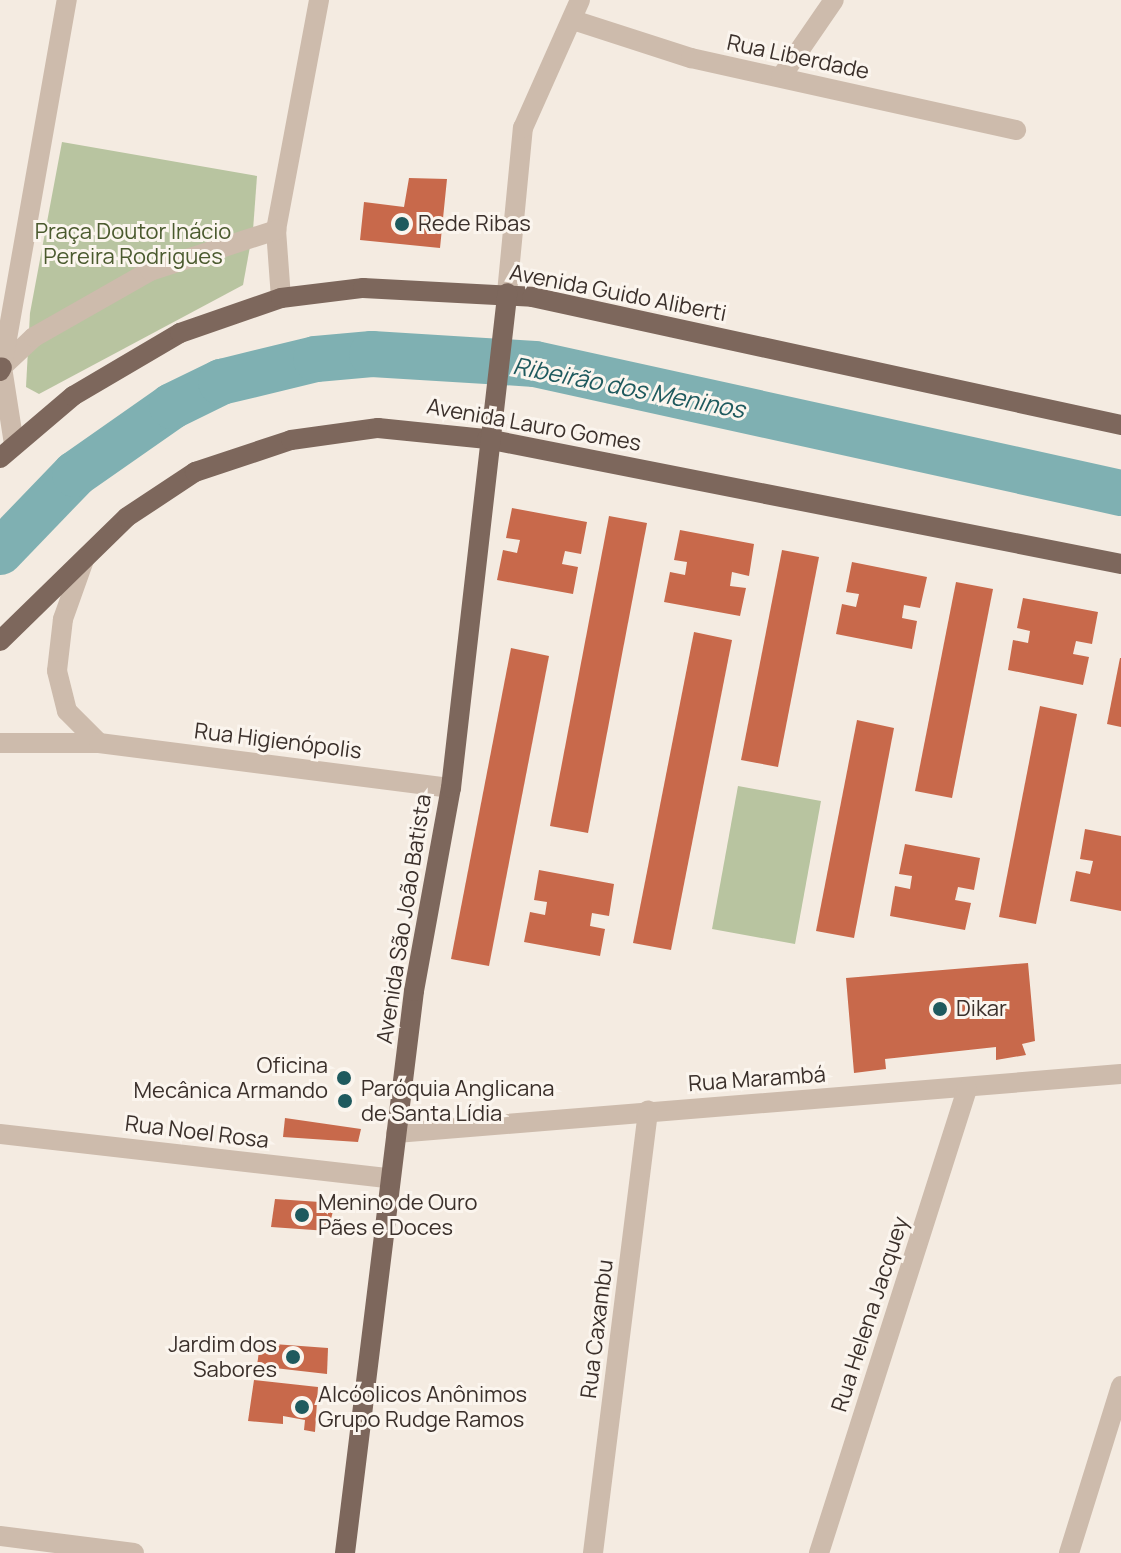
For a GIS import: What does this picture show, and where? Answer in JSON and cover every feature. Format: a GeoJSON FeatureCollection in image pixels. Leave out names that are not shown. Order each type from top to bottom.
{"type":"FeatureCollection","features":[{"type":"Feature","properties":{"kind":"main road","name":"Avenida Guido Aliberti"},"geometry":{"type":"LineString","coordinates":[[7,451],[120,365],[180,333],[281,298],[363,288],[507,293],[1121,425]]}},
{"type":"Feature","properties":{"kind":"main road","name":"Avenida São João Batista"},"geometry":{"type":"LineString","coordinates":[[345,1553],[389,1178],[451,788],[487,439],[507,293]]}},
{"type":"Feature","properties":{"kind":"main road","name":"Avenida Lauro Gomes"},"geometry":{"type":"LineString","coordinates":[[0,641],[127,517],[224,460],[291,440],[378,428],[487,439],[1121,564]]}},
{"type":"Feature","properties":{"kind":"street"},"geometry":{"type":"LineString","coordinates":[[7,451],[1,369],[67,0]]}},
{"type":"Feature","properties":{"kind":"street"},"geometry":{"type":"LineString","coordinates":[[281,298],[276,230],[319,0]]}},
{"type":"Feature","properties":{"kind":"street"},"geometry":{"type":"LineString","coordinates":[[507,293],[523,128],[580,0]]}},
{"type":"Feature","properties":{"kind":"street"},"geometry":{"type":"LineString","coordinates":[[781,77],[834,0]]}},
{"type":"Feature","properties":{"kind":"street","name":"Rua Liberdade"},"geometry":{"type":"LineString","coordinates":[[573,20],[781,77],[1016,130]]}},
{"type":"Feature","properties":{"kind":"street"},"geometry":{"type":"LineString","coordinates":[[1,369],[34,337],[150,271],[276,230]]}},
{"type":"Feature","properties":{"kind":"street"},"geometry":{"type":"LineString","coordinates":[[84,560],[63,619],[57,671],[67,711],[99,743]]}},
{"type":"Feature","properties":{"kind":"street","name":"Rua Higienópolis"},"geometry":{"type":"LineString","coordinates":[[0,743],[99,743],[451,788]]}},
{"type":"Feature","properties":{"kind":"street","name":"Rua Marambá"},"geometry":{"type":"LineString","coordinates":[[396,1133],[648,1110],[967,1089],[1121,1074]]}},
{"type":"Feature","properties":{"kind":"street","name":"Rua Helena Jacquey"},"geometry":{"type":"LineString","coordinates":[[819,1553],[967,1089]]}},
{"type":"Feature","properties":{"kind":"street","name":"Rua Caxambu"},"geometry":{"type":"LineString","coordinates":[[593,1553],[648,1110]]}},
{"type":"Feature","properties":{"kind":"street","name":"Rua Noel Rosa"},"geometry":{"type":"LineString","coordinates":[[0,1134],[389,1178]]}},
{"type":"Feature","properties":{"kind":"street"},"geometry":{"type":"LineString","coordinates":[[1069,1553],[1121,1386]]}},
{"type":"Feature","properties":{"kind":"street"},"geometry":{"type":"LineString","coordinates":[[0,1536],[134,1553]]}},
{"type":"Feature","properties":{"kind":"green space","name":"Praça Doutor Inácio Pereira Rodrigues"},"geometry":{"type":"Polygon","coordinates":[[[62,142],[257,176],[253,230],[243,285],[39,394],[26,387],[30,313],[62,142]]]}},
{"type":"Feature","properties":{"kind":"green space"},"geometry":{"type":"Polygon","coordinates":[[[738,786],[821,801],[795,944],[712,929],[738,786]]]}},
{"type":"Feature","properties":{"kind":"building","name":"Rede Ribas"},"geometry":{"type":"Polygon","coordinates":[[[409,178],[447,179],[440,248],[360,240],[364,202],[404,207],[409,178]]]}},
{"type":"Feature","properties":{"kind":"building"},"geometry":{"type":"Polygon","coordinates":[[[512,508],[587,522],[581,554],[565,551],[562,564],[578,567],[573,594],[497,580],[503,550],[517,553],[520,540],[506,538],[512,508]]]}},
{"type":"Feature","properties":{"kind":"building"},"geometry":{"type":"Polygon","coordinates":[[[609,516],[647,523],[588,833],[550,826],[609,516]]]}},
{"type":"Feature","properties":{"kind":"building"},"geometry":{"type":"Polygon","coordinates":[[[680,530],[754,544],[749,576],[732,572],[730,586],[746,588],[740,616],[664,602],[670,572],[685,575],[687,562],[674,560],[680,530]]]}},
{"type":"Feature","properties":{"kind":"building"},"geometry":{"type":"Polygon","coordinates":[[[782,550],[819,557],[778,767],[741,760],[782,550]]]}},
{"type":"Feature","properties":{"kind":"building"},"geometry":{"type":"Polygon","coordinates":[[[852,562],[927,577],[920,608],[904,605],[902,618],[917,621],[912,649],[836,634],[842,604],[856,607],[859,594],[846,592],[852,562]]]}},
{"type":"Feature","properties":{"kind":"building"},"geometry":{"type":"Polygon","coordinates":[[[956,582],[993,589],[952,798],[915,791],[956,582]]]}},
{"type":"Feature","properties":{"kind":"building"},"geometry":{"type":"Polygon","coordinates":[[[1023,598],[1098,612],[1092,644],[1076,641],[1073,654],[1089,657],[1083,685],[1008,670],[1013,640],[1028,643],[1030,631],[1017,628],[1023,598]]]}},
{"type":"Feature","properties":{"kind":"building"},"geometry":{"type":"Polygon","coordinates":[[[694,632],[732,640],[671,950],[633,943],[694,632]]]}},
{"type":"Feature","properties":{"kind":"building"},"geometry":{"type":"Polygon","coordinates":[[[511,648],[549,656],[489,966],[451,959],[511,648]]]}},
{"type":"Feature","properties":{"kind":"building"},"geometry":{"type":"Polygon","coordinates":[[[1121,658],[1121,727],[1107,724],[1121,658]]]}},
{"type":"Feature","properties":{"kind":"building"},"geometry":{"type":"Polygon","coordinates":[[[1040,706],[1077,714],[1036,924],[999,917],[1040,706]]]}},
{"type":"Feature","properties":{"kind":"building"},"geometry":{"type":"Polygon","coordinates":[[[857,720],[894,728],[854,938],[816,931],[857,720]]]}},
{"type":"Feature","properties":{"kind":"building"},"geometry":{"type":"Polygon","coordinates":[[[1085,829],[1121,836],[1121,911],[1070,901],[1076,871],[1090,874],[1093,861],[1080,859],[1085,829]]]}},
{"type":"Feature","properties":{"kind":"building"},"geometry":{"type":"Polygon","coordinates":[[[905,844],[980,858],[974,890],[958,887],[955,900],[971,903],[965,930],[890,916],[895,886],[910,889],[912,876],[899,874],[905,844]]]}},
{"type":"Feature","properties":{"kind":"building"},"geometry":{"type":"Polygon","coordinates":[[[539,870],[614,884],[609,916],[592,913],[590,926],[605,929],[600,956],[524,942],[530,912],[545,915],[547,902],[534,900],[539,870]]]}},
{"type":"Feature","properties":{"kind":"building","name":"Dikar"},"geometry":{"type":"Polygon","coordinates":[[[1028,963],[1035,1041],[1022,1044],[1026,1055],[996,1060],[996,1047],[885,1059],[886,1069],[854,1073],[846,978],[1028,963]]]}},
{"type":"Feature","properties":{"kind":"building"},"geometry":{"type":"Polygon","coordinates":[[[285,1118],[361,1129],[358,1142],[283,1137],[285,1118]]]}},
{"type":"Feature","properties":{"kind":"building","name":"Menino de Ouro Pães e Doces"},"geometry":{"type":"Polygon","coordinates":[[[275,1199],[335,1203],[328,1231],[271,1227],[275,1199]]]}},
{"type":"Feature","properties":{"kind":"building","name":"Jardim dos Sabores"},"geometry":{"type":"Polygon","coordinates":[[[260,1343],[328,1348],[327,1374],[257,1366],[260,1343]]]}},
{"type":"Feature","properties":{"kind":"building"},"geometry":{"type":"Polygon","coordinates":[[[254,1380],[318,1387],[315,1432],[304,1430],[305,1420],[283,1416],[283,1424],[248,1421],[254,1380]]]}},
{"type":"Feature","properties":{"kind":"waterway","name":"Ribeirão dos Meninos"},"geometry":{"type":"LineString","coordinates":[[0,552],[75,474],[172,406],[221,382],[316,359],[372,354],[535,364],[1121,493]]}},
{"type":"Feature","properties":{"kind":"place","name":"Rede Ribas"},"geometry":{"type":"Point","coordinates":[402,224]}},
{"type":"Feature","properties":{"kind":"place","name":"Dikar"},"geometry":{"type":"Point","coordinates":[940,1009]}},
{"type":"Feature","properties":{"kind":"place","name":"Oficina Mecânica Armando"},"geometry":{"type":"Point","coordinates":[344,1078]}},
{"type":"Feature","properties":{"kind":"place","name":"Paróquia Anglicana de Santa Lídia"},"geometry":{"type":"Point","coordinates":[345,1101]}},
{"type":"Feature","properties":{"kind":"place","name":"Menino de Ouro Pães e Doces"},"geometry":{"type":"Point","coordinates":[302,1215]}},
{"type":"Feature","properties":{"kind":"place","name":"Jardim dos Sabores"},"geometry":{"type":"Point","coordinates":[293,1357]}},
{"type":"Feature","properties":{"kind":"place","name":"Alcóolicos Anônimos Grupo Rudge Ramos"},"geometry":{"type":"Point","coordinates":[302,1407]}}]}
